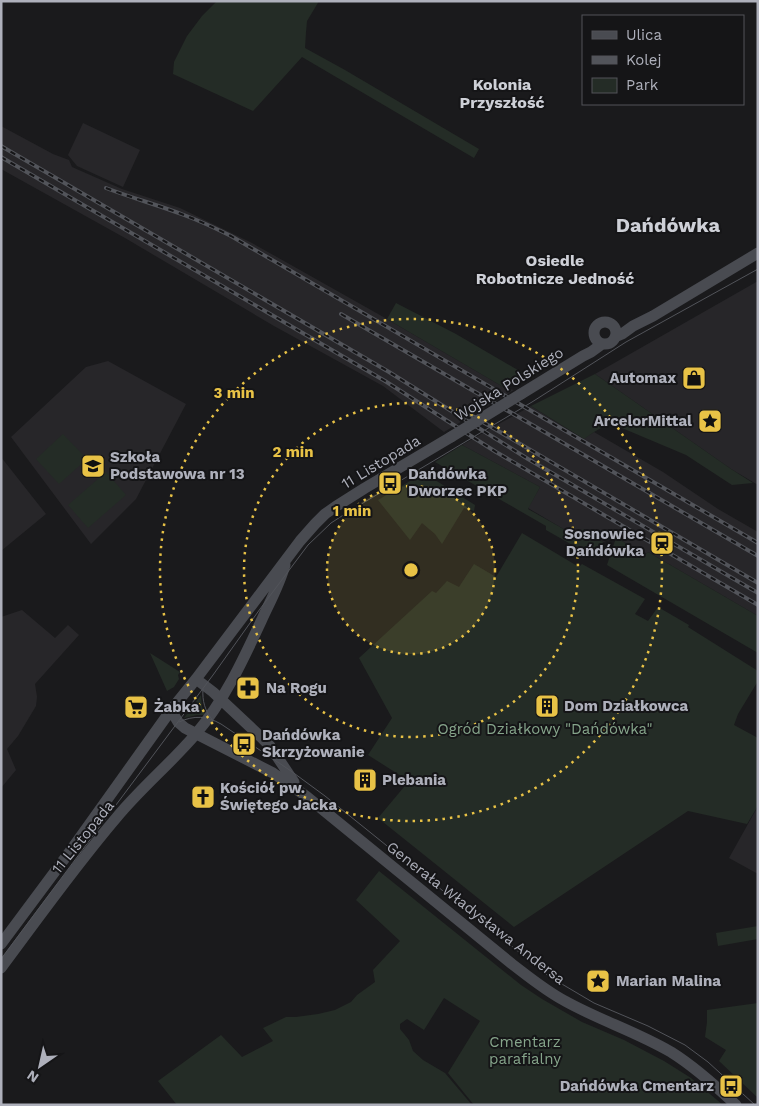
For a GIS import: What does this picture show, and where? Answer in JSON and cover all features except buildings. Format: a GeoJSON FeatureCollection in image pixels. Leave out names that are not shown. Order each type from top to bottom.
{"type":"FeatureCollection","features":[{"type":"Feature","properties":{"kind":"main road"},"geometry":{"type":"LineString","coordinates":[[615,332],[653,316],[758,253]]}},
{"type":"Feature","properties":{"kind":"main road"},"geometry":{"type":"LineString","coordinates":[[600,324],[612,325],[615,332],[611,343],[606,344],[598,340],[595,329],[600,324]]}},
{"type":"Feature","properties":{"kind":"main road","name":"Wojska Polskiego"},"geometry":{"type":"LineString","coordinates":[[451,437],[591,352],[598,340]]}},
{"type":"Feature","properties":{"kind":"main road","name":"11 Listopada"},"geometry":{"type":"LineString","coordinates":[[1,944],[171,710],[300,540],[325,514],[451,437]]}},
{"type":"Feature","properties":{"kind":"main road","name":"11 Listopada"},"geometry":{"type":"LineString","coordinates":[[1,968],[97,841],[119,815],[196,734],[221,700],[280,582],[287,558]]}},
{"type":"Feature","properties":{"kind":"main road","name":"Generała Władysława Andersa"},"geometry":{"type":"LineString","coordinates":[[196,679],[213,692],[270,746],[286,772],[306,796]]}},
{"type":"Feature","properties":{"kind":"main road","name":"Generała Władysława Andersa"},"geometry":{"type":"LineString","coordinates":[[171,710],[181,725],[266,769],[306,796],[512,964],[547,990],[584,1011],[628,1030],[672,1053],[695,1068],[736,1105]]}},
{"type":"Feature","properties":{"kind":"shaded area"},"geometry":{"type":"Polygon","coordinates":[[[83,123],[140,150],[123,187],[77,166],[68,155],[83,123]]]}},
{"type":"Feature","properties":{"kind":"shaded area"},"geometry":{"type":"Polygon","coordinates":[[[1,126],[53,154],[69,160],[72,167],[122,189],[180,208],[252,243],[505,388],[514,390],[444,432],[383,386],[274,326],[125,238],[1,169],[1,126]]]}},
{"type":"Feature","properties":{"kind":"shaded area","name":"ArcelorMittal"},"geometry":{"type":"Polygon","coordinates":[[[758,281],[758,485],[731,469],[595,374],[758,281]]]}},
{"type":"Feature","properties":{"kind":"shaded area","name":"Szkoła Podstawowa nr 13"},"geometry":{"type":"Polygon","coordinates":[[[108,361],[186,404],[136,499],[91,544],[11,437],[86,367],[108,361]]]}},
{"type":"Feature","properties":{"kind":"shaded area"},"geometry":{"type":"Polygon","coordinates":[[[531,406],[583,439],[594,432],[663,472],[718,509],[758,532],[758,616],[648,552],[646,554],[616,538],[603,542],[584,529],[577,537],[528,508],[540,487],[462,445],[531,406]]]}},
{"type":"Feature","properties":{"kind":"shaded area"},"geometry":{"type":"Polygon","coordinates":[[[1,457],[46,514],[1,551],[1,457]]]}},
{"type":"Feature","properties":{"kind":"shaded area"},"geometry":{"type":"Polygon","coordinates":[[[22,610],[55,638],[68,625],[79,635],[35,684],[36,706],[18,736],[7,749],[16,770],[1,788],[1,617],[22,610]]]}},
{"type":"Feature","properties":{"kind":"shaded area"},"geometry":{"type":"Polygon","coordinates":[[[758,806],[758,874],[729,858],[758,806]]]}},
{"type":"Feature","properties":{"kind":"green space"},"geometry":{"type":"Polygon","coordinates":[[[217,1],[319,1],[307,21],[305,48],[479,149],[474,158],[302,57],[253,111],[173,74],[174,62],[187,36],[202,16],[217,1]]]}},
{"type":"Feature","properties":{"kind":"green space"},"geometry":{"type":"Polygon","coordinates":[[[396,303],[456,334],[528,376],[505,388],[387,319],[396,303]]]}},
{"type":"Feature","properties":{"kind":"green space"},"geometry":{"type":"Polygon","coordinates":[[[595,374],[753,483],[732,485],[686,455],[610,423],[584,439],[531,406],[595,374]]]}},
{"type":"Feature","properties":{"kind":"green space"},"geometry":{"type":"Polygon","coordinates":[[[63,434],[87,459],[59,484],[36,459],[63,434]]]}},
{"type":"Feature","properties":{"kind":"green space"},"geometry":{"type":"Polygon","coordinates":[[[462,445],[540,487],[528,509],[576,536],[583,529],[603,542],[595,558],[546,530],[546,526],[435,462],[462,445]]]}},
{"type":"Feature","properties":{"kind":"green space"},"geometry":{"type":"Polygon","coordinates":[[[106,472],[126,495],[88,528],[68,505],[106,472]]]}},
{"type":"Feature","properties":{"kind":"green space"},"geometry":{"type":"Polygon","coordinates":[[[427,475],[475,505],[474,511],[464,508],[442,544],[435,534],[422,523],[410,540],[378,500],[415,478],[427,475]]]}},
{"type":"Feature","properties":{"kind":"green space","name":"Ogród Działkowy \"Dańdówka\""},"geometry":{"type":"Polygon","coordinates":[[[522,533],[579,567],[582,564],[645,599],[635,614],[648,621],[658,607],[689,625],[688,627],[758,671],[758,681],[738,714],[734,725],[758,738],[758,806],[747,824],[688,811],[514,927],[378,818],[409,781],[368,755],[392,718],[359,658],[432,591],[436,593],[447,581],[459,587],[474,564],[496,577],[522,533]]]}},
{"type":"Feature","properties":{"kind":"green space"},"geometry":{"type":"Polygon","coordinates":[[[616,538],[646,554],[648,552],[758,616],[758,653],[607,565],[616,538]]]}},
{"type":"Feature","properties":{"kind":"green space"},"geometry":{"type":"Polygon","coordinates":[[[150,653],[180,672],[178,675],[179,679],[174,687],[167,691],[150,653]]]}},
{"type":"Feature","properties":{"kind":"green space"},"geometry":{"type":"Polygon","coordinates":[[[201,695],[205,715],[184,718],[201,695]]]}},
{"type":"Feature","properties":{"kind":"green space","name":"Cmentarz parafialny"},"geometry":{"type":"Polygon","coordinates":[[[379,871],[521,985],[582,1022],[624,1040],[664,1061],[691,1078],[723,1105],[474,1105],[448,1073],[480,1021],[444,998],[424,1030],[407,1019],[400,1024],[400,1029],[409,1040],[413,1051],[423,1060],[445,1073],[472,1105],[177,1105],[158,1081],[221,1035],[242,1057],[273,1041],[263,1028],[286,1017],[318,1014],[335,1010],[351,1002],[357,995],[375,982],[373,970],[400,941],[356,900],[379,871]]]}},
{"type":"Feature","properties":{"kind":"green space"},"geometry":{"type":"Polygon","coordinates":[[[758,926],[758,939],[718,946],[716,933],[758,926]]]}},
{"type":"Feature","properties":{"kind":"green space"},"geometry":{"type":"Polygon","coordinates":[[[758,1003],[758,1098],[719,1061],[726,1050],[705,1037],[707,1010],[758,1003]]]}},
{"type":"Feature","properties":{"kind":"tram line"},"geometry":{"type":"LineString","coordinates":[[1,959],[308,545],[331,523],[532,402],[626,342],[758,269]]}},
{"type":"Feature","properties":{"kind":"tram line"},"geometry":{"type":"LineString","coordinates":[[203,689],[205,706],[213,721]]}},
{"type":"Feature","properties":{"kind":"tram line"},"geometry":{"type":"LineString","coordinates":[[179,722],[200,717],[211,719],[221,724],[325,796],[550,977],[594,1003],[648,1026],[685,1045],[708,1062],[755,1105]]}},
{"type":"Feature","properties":{"kind":"railway"},"geometry":{"type":"LineString","coordinates":[[1,146],[389,372],[528,459],[758,593]]}},
{"type":"Feature","properties":{"kind":"railway"},"geometry":{"type":"LineString","coordinates":[[1,157],[385,381],[496,452],[758,605]]}},
{"type":"Feature","properties":{"kind":"railway"},"geometry":{"type":"LineString","coordinates":[[106,188],[184,215],[231,236],[758,543]]}},
{"type":"Feature","properties":{"kind":"railway"},"geometry":{"type":"LineString","coordinates":[[341,314],[758,556]]}},
{"type":"Feature","properties":{"kind":"railway"},"geometry":{"type":"LineString","coordinates":[[464,411],[758,583]]}},
{"type":"Feature","properties":{"kind":"place","name":"Automax"},"geometry":{"type":"Point","coordinates":[694,378]}},
{"type":"Feature","properties":{"kind":"place","name":"ArcelorMittal"},"geometry":{"type":"Point","coordinates":[710,421]}},
{"type":"Feature","properties":{"kind":"place","name":"Szkoła Podstawowa nr 13"},"geometry":{"type":"Point","coordinates":[93,466]}},
{"type":"Feature","properties":{"kind":"place","name":"Dańdówka Dworzec PKP"},"geometry":{"type":"Point","coordinates":[390,483]}},
{"type":"Feature","properties":{"kind":"place","name":"Sosnowiec Dańdówka"},"geometry":{"type":"Point","coordinates":[662,543]}},
{"type":"Feature","properties":{"kind":"place","name":"Na Rogu"},"geometry":{"type":"Point","coordinates":[248,688]}},
{"type":"Feature","properties":{"kind":"place","name":"Dom Działkowca"},"geometry":{"type":"Point","coordinates":[547,706]}},
{"type":"Feature","properties":{"kind":"place","name":"Żabka"},"geometry":{"type":"Point","coordinates":[136,707]}},
{"type":"Feature","properties":{"kind":"place","name":"Dańdówka Skrzyżowanie"},"geometry":{"type":"Point","coordinates":[244,744]}},
{"type":"Feature","properties":{"kind":"place","name":"Plebania"},"geometry":{"type":"Point","coordinates":[365,780]}},
{"type":"Feature","properties":{"kind":"place","name":"Kościół pw. Świętego Jacka"},"geometry":{"type":"Point","coordinates":[203,797]}},
{"type":"Feature","properties":{"kind":"place","name":"Marian Malina"},"geometry":{"type":"Point","coordinates":[598,981]}},
{"type":"Feature","properties":{"kind":"place","name":"Dańdówka Cmentarz"},"geometry":{"type":"Point","coordinates":[731,1086]}},
{"type":"Feature","properties":{"kind":"district","name":"Kolonia Przyszłość"},"geometry":{"type":"Point","coordinates":[502,93]}},
{"type":"Feature","properties":{"kind":"district","name":"Dańdówka"},"geometry":{"type":"Point","coordinates":[668,225]}},
{"type":"Feature","properties":{"kind":"district","name":"Osiedle Robotnicze Jedność"},"geometry":{"type":"Point","coordinates":[555,269]}}]}
